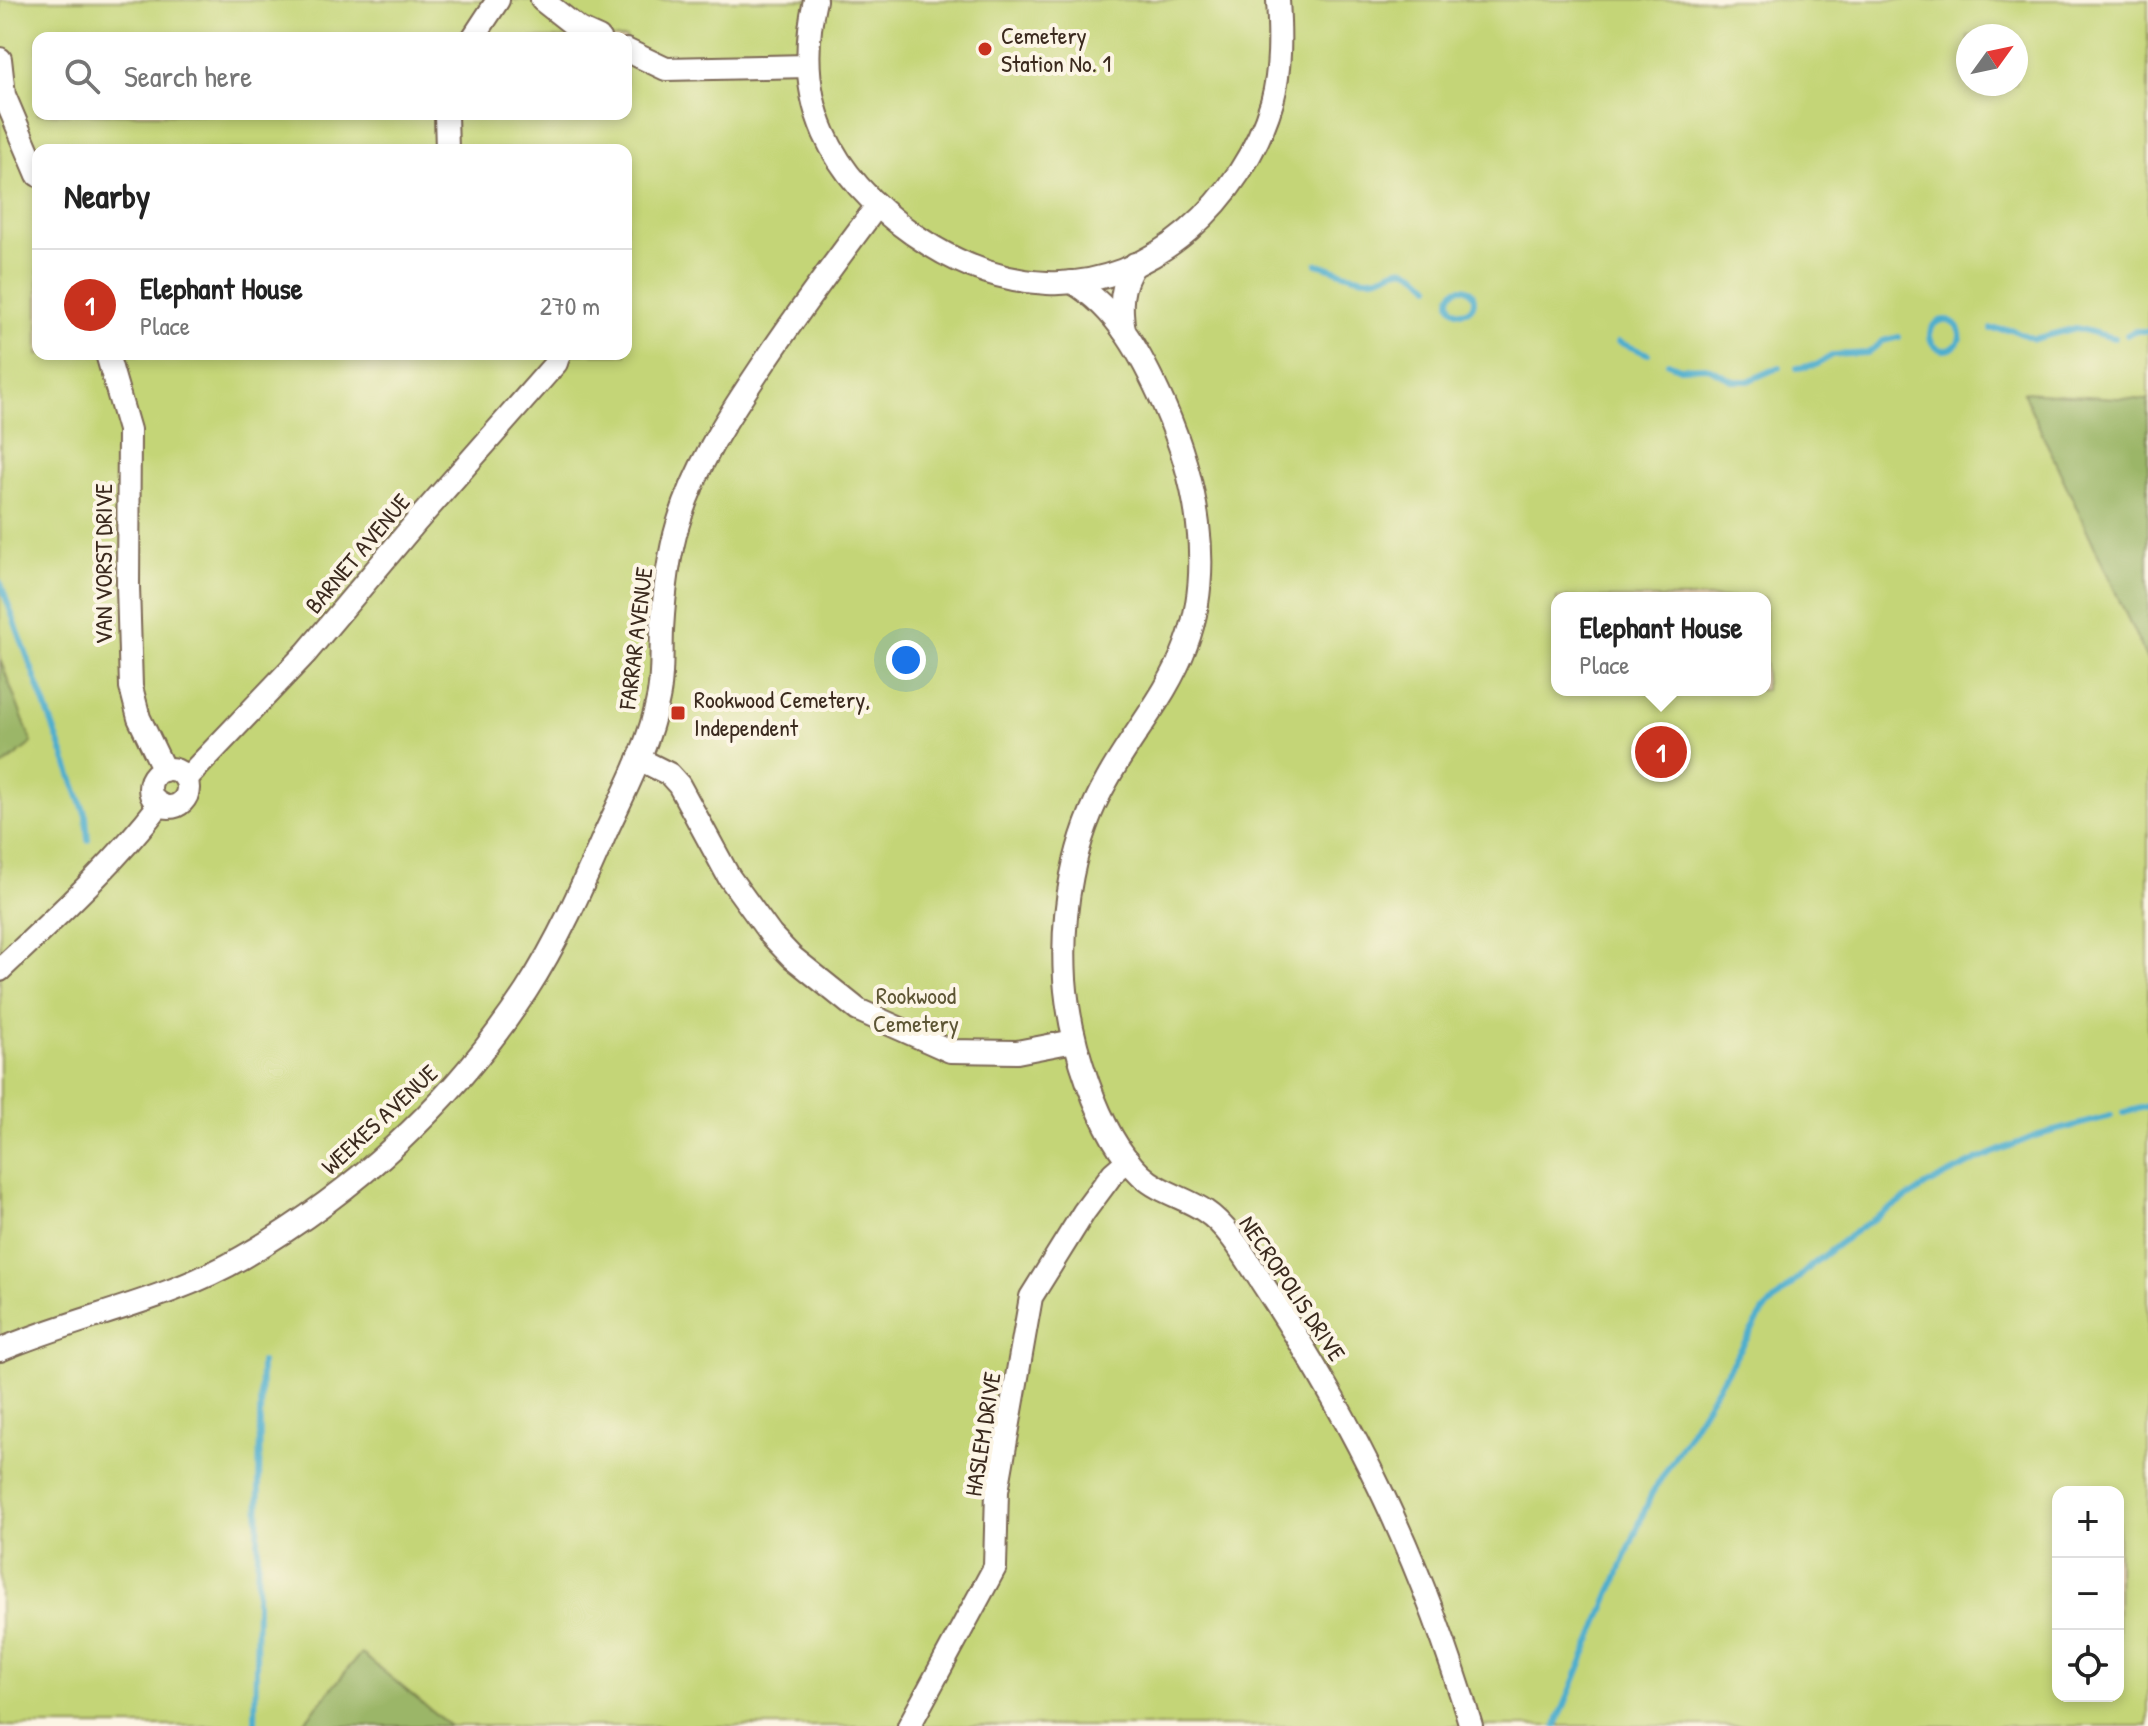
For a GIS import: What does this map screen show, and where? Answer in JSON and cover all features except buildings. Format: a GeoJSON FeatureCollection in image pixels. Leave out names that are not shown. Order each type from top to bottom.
{"type":"FeatureCollection","features":[{"type":"Feature","properties":{"kind":"street"},"geometry":{"type":"LineString","coordinates":[[477,32],[498,0]]}},
{"type":"Feature","properties":{"kind":"street"},"geometry":{"type":"LineString","coordinates":[[542,0],[586,32]]}},
{"type":"Feature","properties":{"kind":"street"},"geometry":{"type":"LineString","coordinates":[[815,0],[808,66],[818,118],[827,141],[855,186],[930,246],[981,271],[1026,282],[1072,282],[1102,277],[1135,264],[1170,244],[1207,214],[1246,162],[1273,99],[1280,36],[1278,0]]}},
{"type":"Feature","properties":{"kind":"street"},"geometry":{"type":"LineString","coordinates":[[632,53],[666,69],[808,66]]}},
{"type":"Feature","properties":{"kind":"street"},"geometry":{"type":"LineString","coordinates":[[0,59],[4,95],[32,161]]}},
{"type":"Feature","properties":{"kind":"street"},"geometry":{"type":"LineString","coordinates":[[446,120],[447,144]]}},
{"type":"Feature","properties":{"kind":"street","name":"FARRAR AVENUE"},"geometry":{"type":"LineString","coordinates":[[639,759],[659,698],[664,607],[678,524],[697,477],[718,435],[796,314],[877,206]]}},
{"type":"Feature","properties":{"kind":"street","name":"NECROPOLIS DRIVE"},"geometry":{"type":"LineString","coordinates":[[1125,332],[1121,298],[1123,285],[1135,264]]}},
{"type":"Feature","properties":{"kind":"street","name":"NECROPOLIS DRIVE"},"geometry":{"type":"LineString","coordinates":[[1072,282],[1095,297],[1125,332],[1161,399],[1188,474],[1197,523],[1199,582],[1187,643],[1160,699],[1105,781],[1076,857],[1065,944],[1068,1012],[1074,1041],[1095,1100],[1128,1160],[1156,1186],[1202,1208],[1221,1225],[1325,1381],[1367,1458],[1403,1534],[1440,1631],[1471,1726]]}},
{"type":"Feature","properties":{"kind":"street","name":"VAN VORST DRIVE"},"geometry":{"type":"LineString","coordinates":[[109,360],[129,430],[131,687],[139,718],[164,770]]}},
{"type":"Feature","properties":{"kind":"street","name":"BARNET AVENUE"},"geometry":{"type":"LineString","coordinates":[[0,970],[93,881],[160,804],[172,807],[183,801],[188,791],[186,779],[306,653],[557,360]]}},
{"type":"Feature","properties":{"kind":"street"},"geometry":{"type":"LineString","coordinates":[[639,759],[669,774],[679,785],[729,877],[781,946],[858,1010],[950,1051],[1017,1052],[1074,1041]]}},
{"type":"Feature","properties":{"kind":"street","name":"WEEKES AVENUE"},"geometry":{"type":"LineString","coordinates":[[0,1350],[166,1293],[240,1259],[315,1210],[386,1154],[462,1076],[526,991],[576,899],[639,759]]}},
{"type":"Feature","properties":{"kind":"street"},"geometry":{"type":"LineString","coordinates":[[160,804],[152,795],[154,777],[164,770],[177,770],[186,779]]}},
{"type":"Feature","properties":{"kind":"street","name":"HASLEM DRIVE"},"geometry":{"type":"LineString","coordinates":[[909,1726],[995,1567],[997,1491],[1031,1297],[1084,1212],[1113,1173],[1128,1160]]}},
{"type":"Feature","properties":{"kind":"green space","name":"Rookwood Cemetery"},"geometry":{"type":"Polygon","coordinates":[[[0,0],[2148,0],[2148,1726],[0,1726],[0,0]]]}},
{"type":"Feature","properties":{"kind":"green space"},"geometry":{"type":"Polygon","coordinates":[[[2023,392],[2148,400],[2148,662],[2023,392]]]}},
{"type":"Feature","properties":{"kind":"green space"},"geometry":{"type":"Polygon","coordinates":[[[0,659],[32,743],[0,768],[0,659]]]}},
{"type":"Feature","properties":{"kind":"green space"},"geometry":{"type":"Polygon","coordinates":[[[361,1653],[450,1726],[301,1726],[361,1653]]]}},
{"type":"Feature","properties":{"kind":"waterway"},"geometry":{"type":"LineString","coordinates":[[1317,264],[1367,278],[1410,270],[1430,286]]}},
{"type":"Feature","properties":{"kind":"waterway"},"geometry":{"type":"LineString","coordinates":[[1462,288],[1471,291],[1474,300],[1471,309],[1462,312],[1453,309],[1450,300],[1453,291],[1462,288]]}},
{"type":"Feature","properties":{"kind":"waterway"},"geometry":{"type":"LineString","coordinates":[[1945,320],[1956,324],[1960,335],[1956,346],[1945,350],[1934,346],[1930,335],[1934,324],[1945,320]]}},
{"type":"Feature","properties":{"kind":"waterway"},"geometry":{"type":"LineString","coordinates":[[1991,329],[2010,329],[2034,339],[2076,328],[2114,338]]}},
{"type":"Feature","properties":{"kind":"waterway"},"geometry":{"type":"LineString","coordinates":[[2127,335],[2134,331],[2148,331]]}},
{"type":"Feature","properties":{"kind":"waterway"},"geometry":{"type":"LineString","coordinates":[[1797,368],[1816,365],[1833,355],[1868,353],[1883,341],[1899,337]]}},
{"type":"Feature","properties":{"kind":"waterway"},"geometry":{"type":"LineString","coordinates":[[1618,342],[1648,354]]}},
{"type":"Feature","properties":{"kind":"waterway"},"geometry":{"type":"LineString","coordinates":[[1668,363],[1680,368],[1706,367],[1734,381],[1748,381],[1780,367]]}},
{"type":"Feature","properties":{"kind":"waterway"},"geometry":{"type":"LineString","coordinates":[[0,582],[86,816],[88,840]]}},
{"type":"Feature","properties":{"kind":"waterway"},"geometry":{"type":"LineString","coordinates":[[2123,1113],[2148,1106]]}},
{"type":"Feature","properties":{"kind":"waterway"},"geometry":{"type":"LineString","coordinates":[[1556,1726],[1651,1495],[1764,1311],[1813,1264],[1857,1230],[1927,1185],[2035,1136],[2111,1116]]}},
{"type":"Feature","properties":{"kind":"waterway"},"geometry":{"type":"LineString","coordinates":[[255,1726],[261,1362]]}},
{"type":"Feature","properties":{"kind":"place","name":"Cemetery Station No. 1"},"geometry":{"type":"Point","coordinates":[985,49]}},
{"type":"Feature","properties":{"kind":"place","name":"Rookwood Cemetery, Independent"},"geometry":{"type":"Point","coordinates":[678,713]}},
{"type":"Feature","properties":{"kind":"place","name":"Elephant House"},"geometry":{"type":"Point","coordinates":[1661,752]}}]}
